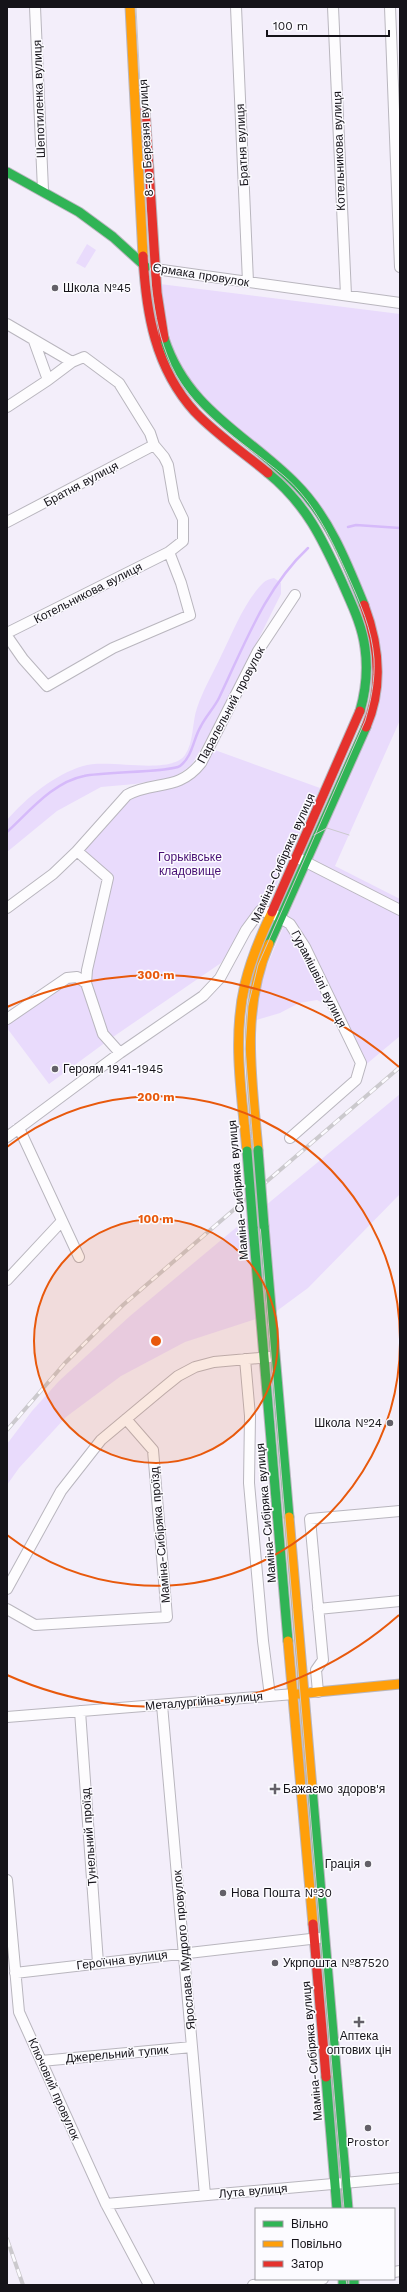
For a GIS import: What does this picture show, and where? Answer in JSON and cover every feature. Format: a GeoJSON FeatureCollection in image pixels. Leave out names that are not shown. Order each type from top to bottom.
{"type":"FeatureCollection","features":[{"type":"Feature","properties":{"kind":"main road","name":"8-го Березня вулиця"},"geometry":{"type":"LineString","coordinates":[[130,7],[143,266]]}},
{"type":"Feature","properties":{"kind":"main road","name":"8-го Березня вулиця"},"geometry":{"type":"LineString","coordinates":[[139,7],[155,269]]}},
{"type":"Feature","properties":{"kind":"main road","name":"Єрмака провулок"},"geometry":{"type":"LineString","coordinates":[[7,172],[43,190],[79,212],[113,237],[143,266],[155,269]]}},
{"type":"Feature","properties":{"kind":"main road","name":"Маміна-Сибіряка вулиця"},"geometry":{"type":"LineString","coordinates":[[143,266],[152,333],[161,359],[173,384],[202,419],[280,482],[306,510],[326,544],[362,628],[366,666],[362,704],[358,719],[296,857],[276,915],[261,966],[251,1014],[249,1049],[348,2208]]}},
{"type":"Feature","properties":{"kind":"main road","name":"Маміна-Сибіряка вулиця"},"geometry":{"type":"LineString","coordinates":[[155,269],[163,330],[170,355],[182,378],[209,412],[287,475],[314,504],[335,539],[372,626],[377,664],[373,707],[368,722],[306,862],[276,915],[249,970],[239,1027],[240,1070],[253,1227],[337,2208]]}},
{"type":"Feature","properties":{"kind":"main road","name":"Металургійна вулиця"},"geometry":{"type":"LineString","coordinates":[[294,1694],[400,1684]]}},
{"type":"Feature","properties":{"kind":"street","name":"Шепотиленка вулиця"},"geometry":{"type":"LineString","coordinates":[[35,7],[43,190]]}},
{"type":"Feature","properties":{"kind":"street","name":"Братня вулиця"},"geometry":{"type":"LineString","coordinates":[[236,7],[248,282]]}},
{"type":"Feature","properties":{"kind":"street","name":"Котельникова вулиця"},"geometry":{"type":"LineString","coordinates":[[333,7],[346,295]]}},
{"type":"Feature","properties":{"kind":"street"},"geometry":{"type":"LineString","coordinates":[[390,7],[400,267]]}},
{"type":"Feature","properties":{"kind":"street","name":"Єрмака провулок"},"geometry":{"type":"LineString","coordinates":[[155,269],[400,303]]}},
{"type":"Feature","properties":{"kind":"street"},"geometry":{"type":"LineString","coordinates":[[7,324],[72,362]]}},
{"type":"Feature","properties":{"kind":"street"},"geometry":{"type":"LineString","coordinates":[[34,341],[48,380]]}},
{"type":"Feature","properties":{"kind":"street"},"geometry":{"type":"LineString","coordinates":[[7,407],[72,362],[84,357],[119,383],[150,433],[154,445]]}},
{"type":"Feature","properties":{"kind":"street","name":"Братня вулиця"},"geometry":{"type":"LineString","coordinates":[[7,522],[154,445]]}},
{"type":"Feature","properties":{"kind":"street","name":"Котельникова вулиця"},"geometry":{"type":"LineString","coordinates":[[7,635],[169,552],[183,541],[182,520],[174,500],[168,465],[154,445]]}},
{"type":"Feature","properties":{"kind":"street"},"geometry":{"type":"LineString","coordinates":[[7,635],[23,659],[46,686],[113,648],[190,615],[181,583],[169,552]]}},
{"type":"Feature","properties":{"kind":"street","name":"Паралельний провулок"},"geometry":{"type":"LineString","coordinates":[[77,851],[127,794],[137,789],[181,781],[192,774],[201,763],[258,651],[295,595]]}},
{"type":"Feature","properties":{"kind":"street"},"geometry":{"type":"LineString","coordinates":[[7,908],[31,892],[77,851],[104,874],[108,883],[87,970],[86,983],[103,1034],[120,1053]]}},
{"type":"Feature","properties":{"kind":"street"},"geometry":{"type":"LineString","coordinates":[[296,857],[400,910]]}},
{"type":"Feature","properties":{"kind":"street"},"geometry":{"type":"LineString","coordinates":[[7,1137],[120,1053],[203,996],[220,978],[257,912],[276,915]]}},
{"type":"Feature","properties":{"kind":"street","name":"Гурамішвілі вулиця"},"geometry":{"type":"LineString","coordinates":[[276,915],[290,924],[305,947],[361,1063],[356,1080],[290,1138]]}},
{"type":"Feature","properties":{"kind":"street"},"geometry":{"type":"LineString","coordinates":[[7,1019],[67,978],[77,977],[86,983]]}},
{"type":"Feature","properties":{"kind":"street"},"geometry":{"type":"LineString","coordinates":[[19,1128],[79,1257]]}},
{"type":"Feature","properties":{"kind":"street"},"geometry":{"type":"LineString","coordinates":[[7,1280],[62,1221]]}},
{"type":"Feature","properties":{"kind":"street"},"geometry":{"type":"LineString","coordinates":[[7,1589],[61,1491],[101,1440],[178,1376],[195,1367],[214,1362],[275,1356]]}},
{"type":"Feature","properties":{"kind":"street"},"geometry":{"type":"LineString","coordinates":[[245,1359],[250,1416],[249,1483],[262,1642],[270,1696]]}},
{"type":"Feature","properties":{"kind":"street","name":"Маміна-Сибіряка проїзд"},"geometry":{"type":"LineString","coordinates":[[7,1609],[35,1625],[167,1617],[153,1450],[126,1419]]}},
{"type":"Feature","properties":{"kind":"street"},"geometry":{"type":"LineString","coordinates":[[318,1692],[316,1670],[323,1660],[310,1519],[400,1511]]}},
{"type":"Feature","properties":{"kind":"street"},"geometry":{"type":"LineString","coordinates":[[318,1608],[400,1601]]}},
{"type":"Feature","properties":{"kind":"street","name":"Металургійна вулиця"},"geometry":{"type":"LineString","coordinates":[[7,1717],[294,1694]]}},
{"type":"Feature","properties":{"kind":"street","name":"Ярослава Мудрого провулок"},"geometry":{"type":"LineString","coordinates":[[162,1705],[205,2195]]}},
{"type":"Feature","properties":{"kind":"street","name":"Тунельний проїзд"},"geometry":{"type":"LineString","coordinates":[[80,1711],[98,1963]]}},
{"type":"Feature","properties":{"kind":"street","name":"Ключовий провулок"},"geometry":{"type":"LineString","coordinates":[[7,1880],[19,2012],[106,2204],[149,2285]]}},
{"type":"Feature","properties":{"kind":"street","name":"Героїчна вулиця"},"geometry":{"type":"LineString","coordinates":[[15,1973],[314,1938],[325,1938]]}},
{"type":"Feature","properties":{"kind":"street","name":"Джерельний тупик"},"geometry":{"type":"LineString","coordinates":[[41,2061],[192,2047]]}},
{"type":"Feature","properties":{"kind":"street","name":"Лута вулиця"},"geometry":{"type":"LineString","coordinates":[[106,2204],[400,2178]]}},
{"type":"Feature","properties":{"kind":"street"},"geometry":{"type":"LineString","coordinates":[[253,2285],[311,2280]]}},
{"type":"Feature","properties":{"kind":"green space"},"geometry":{"type":"Polygon","coordinates":[[[87,244],[96,250],[85,268],[76,263],[87,244]]]}},
{"type":"Feature","properties":{"kind":"green space"},"geometry":{"type":"Polygon","coordinates":[[[160,284],[400,314],[400,720],[335,866],[400,899],[400,1036],[363,1067],[329,1006],[317,1000],[299,1003],[280,1013],[253,1021],[258,987],[376,708],[338,537],[211,410],[173,354],[160,284]]]}},
{"type":"Feature","properties":{"kind":"green space"},"geometry":{"type":"Polygon","coordinates":[[[274,578],[281,583],[281,594],[219,718],[191,766],[174,777],[135,784],[101,787],[57,811],[7,852],[7,820],[32,795],[62,775],[83,766],[94,764],[153,766],[166,764],[177,761],[185,755],[190,744],[195,714],[199,701],[239,618],[256,591],[264,582],[274,578]]]}},
{"type":"Feature","properties":{"kind":"green space","name":"Горьківське кладовище"},"geometry":{"type":"Polygon","coordinates":[[[212,749],[320,788],[265,911],[250,917],[221,963],[110,1039],[49,1084],[7,1028],[7,1023],[68,981],[76,980],[84,985],[111,883],[82,851],[129,797],[182,784],[212,749]]]}},
{"type":"Feature","properties":{"kind":"green space"},"geometry":{"type":"Polygon","coordinates":[[[400,1094],[400,1194],[308,1288],[274,1313],[265,1206],[400,1094]]]}},
{"type":"Feature","properties":{"kind":"green space"},"geometry":{"type":"Polygon","coordinates":[[[250,1216],[259,1318],[185,1342],[121,1376],[66,1417],[19,1468],[7,1485],[7,1444],[32,1411],[59,1381],[130,1316],[250,1216]]]}},
{"type":"Feature","properties":{"kind":"waterway"},"geometry":{"type":"LineString","coordinates":[[348,527],[356,525],[400,528]]}},
{"type":"Feature","properties":{"kind":"waterway"},"geometry":{"type":"LineString","coordinates":[[7,832],[42,799],[62,784],[73,779],[93,775],[164,770],[180,766],[188,757],[201,726],[219,698],[247,638],[268,599],[279,581],[308,548]]}},
{"type":"Feature","properties":{"kind":"tram line"},"geometry":{"type":"LineString","coordinates":[[136,7],[151,280],[157,319],[167,355],[176,375],[201,408],[233,437],[284,476],[305,498],[321,522],[348,576],[361,606],[373,648],[374,675],[365,721],[258,965],[248,1006],[245,1049],[344,2208]]}},
{"type":"Feature","properties":{"kind":"tram line"},"geometry":{"type":"LineString","coordinates":[[314,835],[327,828],[349,835]]}},
{"type":"Feature","properties":{"kind":"tram line"},"geometry":{"type":"LineString","coordinates":[[346,2280],[347,2285]]}},
{"type":"Feature","properties":{"kind":"railway"},"geometry":{"type":"LineString","coordinates":[[7,1430],[65,1363],[123,1305],[400,1067]]}},
{"type":"Feature","properties":{"kind":"railway"},"geometry":{"type":"LineString","coordinates":[[7,2239],[23,2285]]}},
{"type":"Feature","properties":{"kind":"traffic: fast"},"geometry":{"type":"LineString","coordinates":[[7,172],[79,212],[113,237],[146,267]]}},
{"type":"Feature","properties":{"kind":"traffic: fast"},"geometry":{"type":"LineString","coordinates":[[164,338],[174,363],[203,403],[296,484],[308,497],[328,526],[336,541],[364,605]]}},
{"type":"Feature","properties":{"kind":"traffic: fast"},"geometry":{"type":"LineString","coordinates":[[268,473],[293,497],[312,523],[320,536],[356,614],[364,639],[366,664],[364,695],[360,711]]}},
{"type":"Feature","properties":{"kind":"traffic: fast"},"geometry":{"type":"LineString","coordinates":[[269,944],[366,727]]}},
{"type":"Feature","properties":{"kind":"traffic: fast"},"geometry":{"type":"LineString","coordinates":[[258,1150],[264,1226]]}},
{"type":"Feature","properties":{"kind":"traffic: fast"},"geometry":{"type":"LineString","coordinates":[[247,1151],[253,1227]]}},
{"type":"Feature","properties":{"kind":"traffic: fast"},"geometry":{"type":"LineString","coordinates":[[264,1226],[289,1517]]}},
{"type":"Feature","properties":{"kind":"traffic: fast"},"geometry":{"type":"LineString","coordinates":[[253,1227],[288,1641]]}},
{"type":"Feature","properties":{"kind":"traffic: fast"},"geometry":{"type":"LineString","coordinates":[[312,1788],[348,2208]]}},
{"type":"Feature","properties":{"kind":"traffic: fast"},"geometry":{"type":"LineString","coordinates":[[326,2077],[337,2208]]}},
{"type":"Feature","properties":{"kind":"traffic: fast"},"geometry":{"type":"LineString","coordinates":[[343,2280],[343,2285]]}},
{"type":"Feature","properties":{"kind":"traffic: fast"},"geometry":{"type":"LineString","coordinates":[[354,2280],[354,2285]]}},
{"type":"Feature","properties":{"kind":"traffic: slow"},"geometry":{"type":"LineString","coordinates":[[130,7],[143,256]]}},
{"type":"Feature","properties":{"kind":"traffic: slow"},"geometry":{"type":"LineString","coordinates":[[247,1151],[239,1068],[239,1026],[241,1005],[250,965],[272,912]]}},
{"type":"Feature","properties":{"kind":"traffic: slow"},"geometry":{"type":"LineString","coordinates":[[258,1150],[251,1072],[251,1020],[254,995],[260,969],[269,944]]}},
{"type":"Feature","properties":{"kind":"traffic: slow"},"geometry":{"type":"LineString","coordinates":[[289,1517],[312,1788]]}},
{"type":"Feature","properties":{"kind":"traffic: slow"},"geometry":{"type":"LineString","coordinates":[[288,1641],[313,1924]]}},
{"type":"Feature","properties":{"kind":"traffic: slow"},"geometry":{"type":"LineString","coordinates":[[297,1694],[400,1684]]}},
{"type":"Feature","properties":{"kind":"traffic: jam"},"geometry":{"type":"LineString","coordinates":[[145,109],[157,293],[164,338]]}},
{"type":"Feature","properties":{"kind":"traffic: jam"},"geometry":{"type":"LineString","coordinates":[[143,256],[144,277],[150,319],[155,339],[170,377],[181,395],[203,420],[268,473]]}},
{"type":"Feature","properties":{"kind":"traffic: jam"},"geometry":{"type":"LineString","coordinates":[[364,605],[373,635],[377,666],[375,697],[366,727]]}},
{"type":"Feature","properties":{"kind":"traffic: jam"},"geometry":{"type":"LineString","coordinates":[[272,912],[360,711]]}},
{"type":"Feature","properties":{"kind":"traffic: jam"},"geometry":{"type":"LineString","coordinates":[[313,1924],[326,2077]]}},
{"type":"Feature","properties":{"kind":"place","name":"Школа №45"},"geometry":{"type":"Point","coordinates":[55,288]}},
{"type":"Feature","properties":{"kind":"place","name":"Героям 1941-1945"},"geometry":{"type":"Point","coordinates":[55,1069]}},
{"type":"Feature","properties":{"kind":"place","name":"Школа №24"},"geometry":{"type":"Point","coordinates":[390,1423]}},
{"type":"Feature","properties":{"kind":"place","name":"Бажаємо здоров'я"},"geometry":{"type":"Point","coordinates":[275,1789]}},
{"type":"Feature","properties":{"kind":"place","name":"Грація"},"geometry":{"type":"Point","coordinates":[368,1864]}},
{"type":"Feature","properties":{"kind":"place","name":"Нова Пошта №30"},"geometry":{"type":"Point","coordinates":[223,1893]}},
{"type":"Feature","properties":{"kind":"place","name":"Укрпошта №87520"},"geometry":{"type":"Point","coordinates":[275,1963]}},
{"type":"Feature","properties":{"kind":"place","name":"Аптека оптових цін"},"geometry":{"type":"Point","coordinates":[359,2022]}},
{"type":"Feature","properties":{"kind":"place","name":"Prostor"},"geometry":{"type":"Point","coordinates":[368,2128]}}]}
